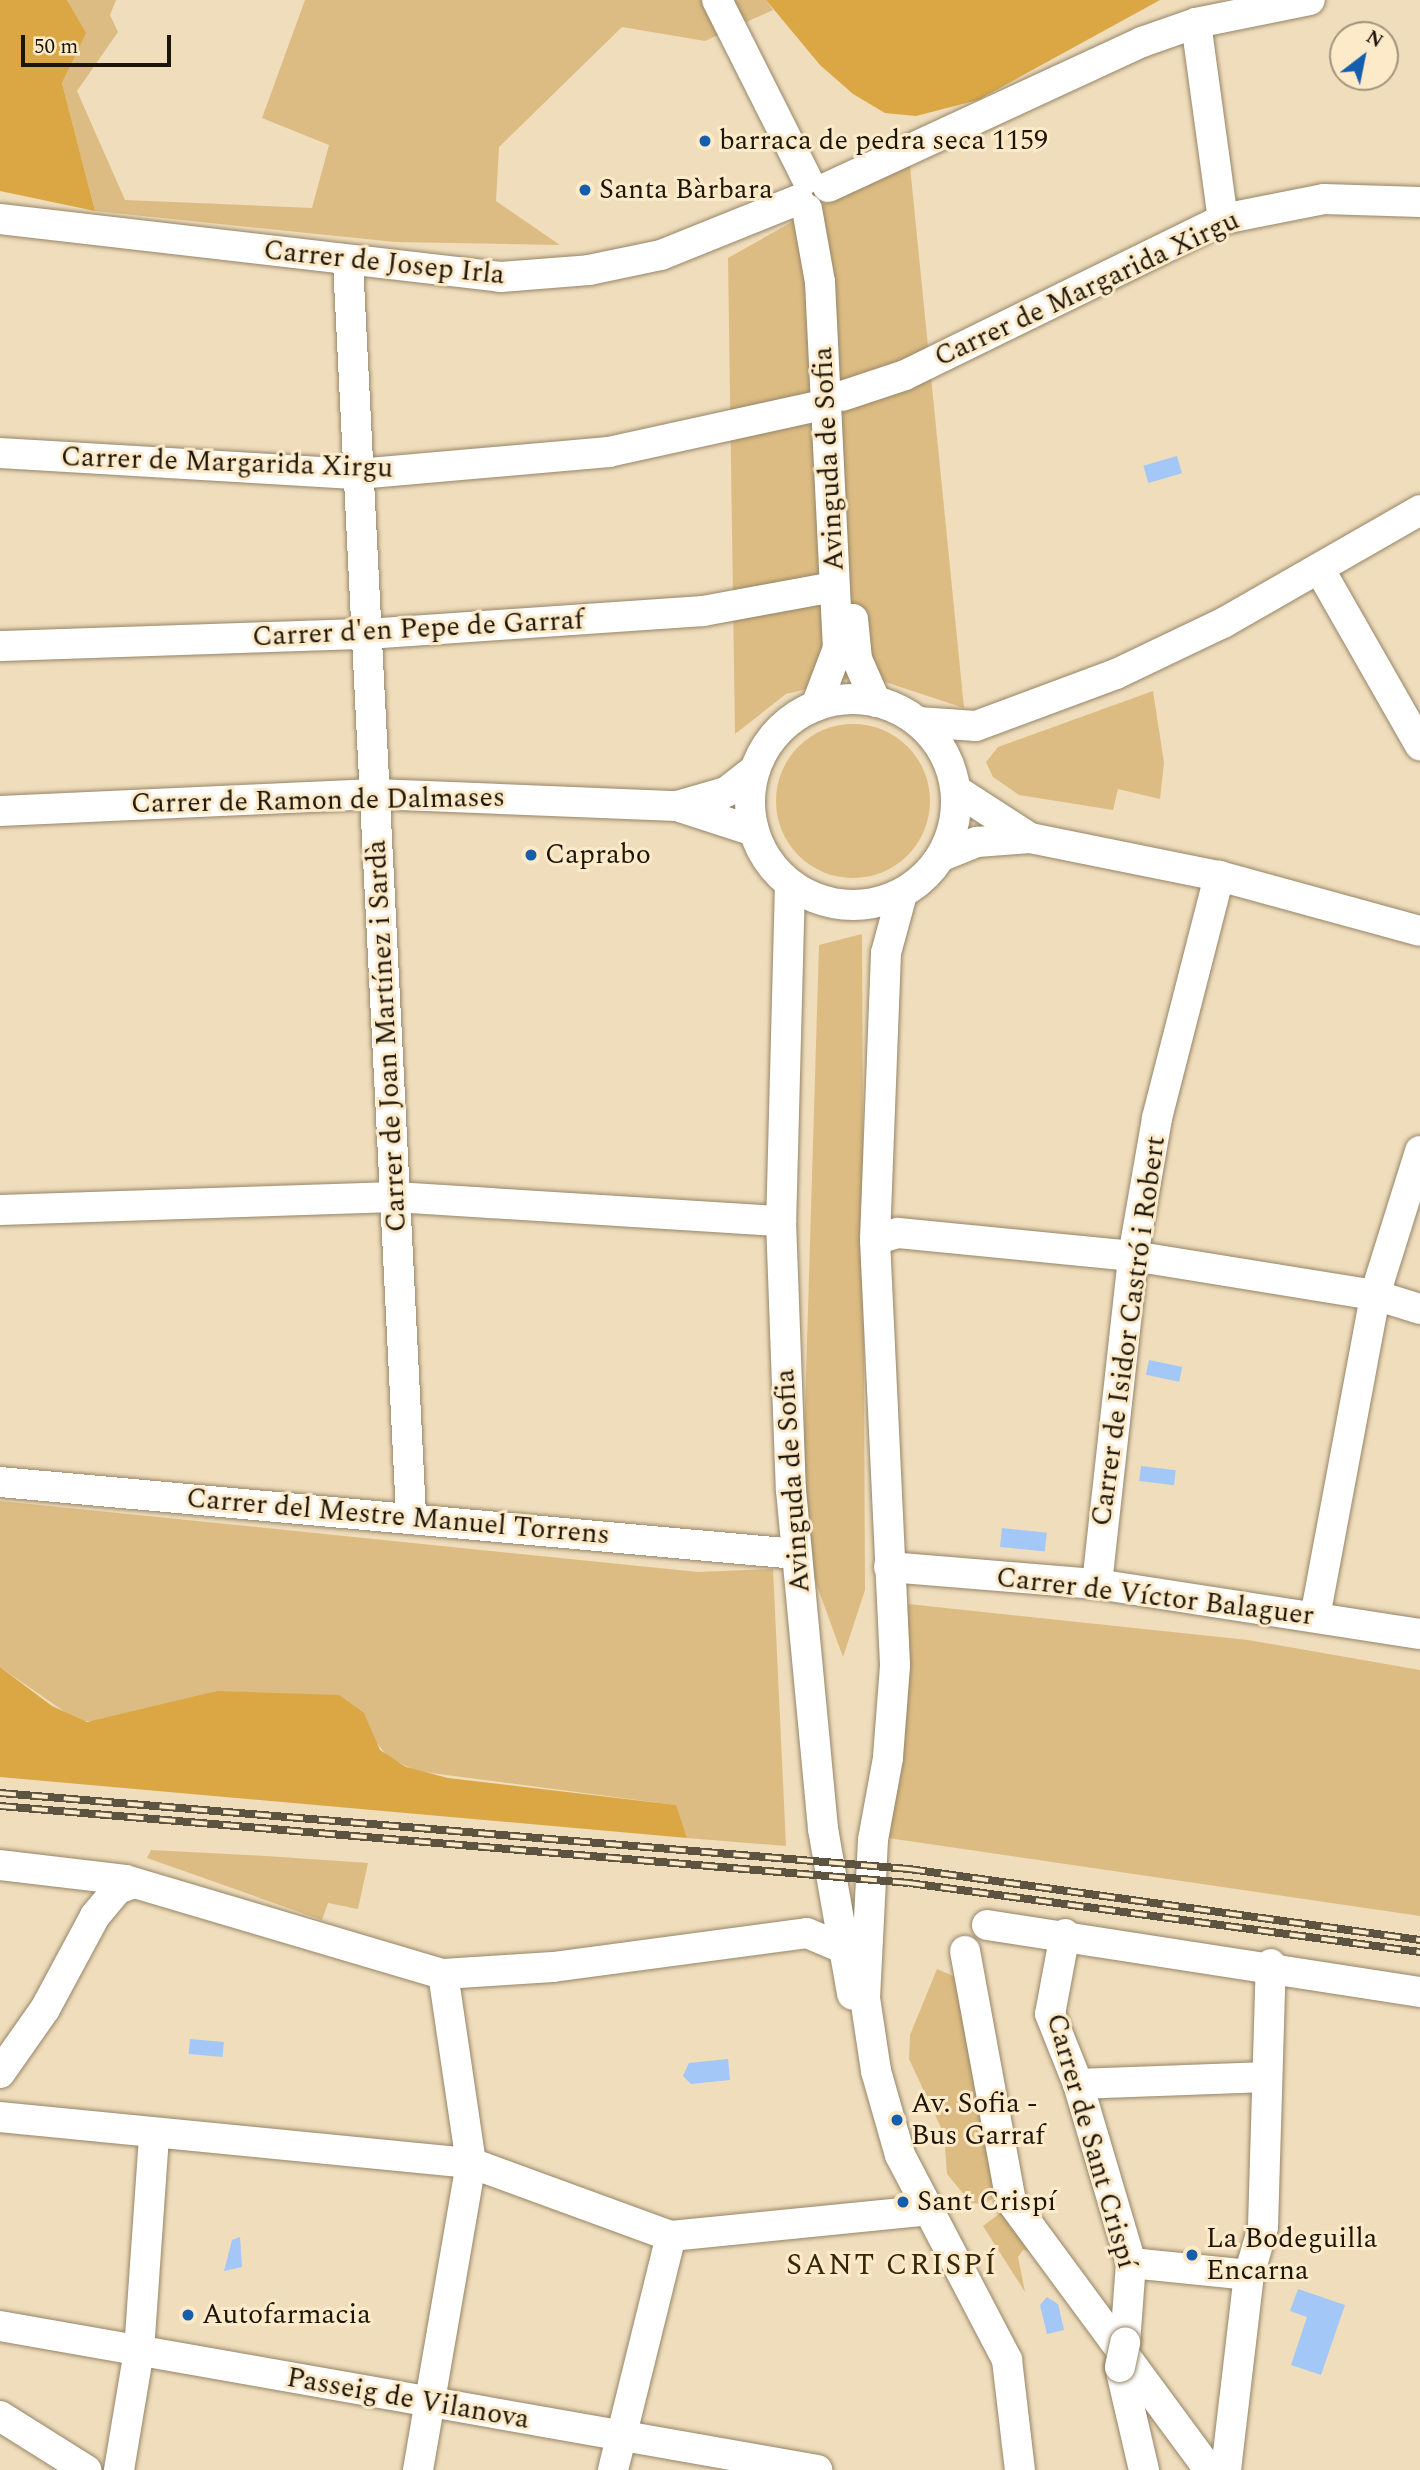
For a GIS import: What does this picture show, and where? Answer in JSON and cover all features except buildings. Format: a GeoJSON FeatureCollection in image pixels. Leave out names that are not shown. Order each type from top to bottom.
{"type":"FeatureCollection","features":[{"type":"Feature","properties":{"kind":"street","name":"Avinguda de Sofia"},"geometry":{"type":"LineString","coordinates":[[717,0],[813,196],[834,400],[854,643],[876,702]]}},
{"type":"Feature","properties":{"kind":"street","name":"Carrer de Josep Irla"},"geometry":{"type":"LineString","coordinates":[[0,219],[348,262],[488,276],[589,270],[692,246],[813,196],[1196,23],[1310,0]]}},
{"type":"Feature","properties":{"kind":"street"},"geometry":{"type":"LineString","coordinates":[[1196,23],[1223,219]]}},
{"type":"Feature","properties":{"kind":"street","name":"Carrer de Margarida Xirgu"},"geometry":{"type":"LineString","coordinates":[[0,453],[359,474],[596,454],[834,400],[905,375],[1223,219],[1324,199],[1420,202]]}},
{"type":"Feature","properties":{"kind":"street","name":"Carrer de Joan Martínez i Sardà"},"geometry":{"type":"LineString","coordinates":[[348,262],[411,1516]]}},
{"type":"Feature","properties":{"kind":"street","name":"Avinguda de Sofia"},"geometry":{"type":"LineString","coordinates":[[816,706],[838,648],[834,587],[834,400]]}},
{"type":"Feature","properties":{"kind":"street"},"geometry":{"type":"LineString","coordinates":[[1420,510],[1320,570],[1115,674],[976,726],[918,722],[876,702],[816,706],[776,735],[755,769],[754,831],[767,860],[790,884],[844,905],[902,894],[942,856],[977,842],[1030,838],[1219,876],[1420,931]]}},
{"type":"Feature","properties":{"kind":"street"},"geometry":{"type":"LineString","coordinates":[[1320,570],[1420,745]]}},
{"type":"Feature","properties":{"kind":"street","name":"Carrer d'en Pepe de Garraf"},"geometry":{"type":"LineString","coordinates":[[0,646],[367,634],[703,611],[834,587]]}},
{"type":"Feature","properties":{"kind":"street"},"geometry":{"type":"LineString","coordinates":[[918,722],[953,778],[1030,838]]}},
{"type":"Feature","properties":{"kind":"street"},"geometry":{"type":"LineString","coordinates":[[942,856],[954,825],[953,778],[976,726]]}},
{"type":"Feature","properties":{"kind":"street","name":"Carrer de Ramon de Dalmases"},"geometry":{"type":"LineString","coordinates":[[677,806],[726,792],[755,769]]}},
{"type":"Feature","properties":{"kind":"street","name":"Carrer de Ramon de Dalmases"},"geometry":{"type":"LineString","coordinates":[[0,811],[375,794],[677,806],[754,831]]}},
{"type":"Feature","properties":{"kind":"street","name":"Carrer de Isidor Castró i Robert"},"geometry":{"type":"LineString","coordinates":[[1097,1584],[1133,1256],[1157,1118],[1219,876]]}},
{"type":"Feature","properties":{"kind":"street","name":"Avinguda de Sofia"},"geometry":{"type":"LineString","coordinates":[[790,884],[781,1221],[796,1554],[823,1829],[843,1948],[890,2130],[923,2211],[998,2334],[1014,2396],[1020,2470]]}},
{"type":"Feature","properties":{"kind":"street","name":"Avinguda de Sofia"},"geometry":{"type":"LineString","coordinates":[[876,2071],[864,1973],[895,1666],[875,1240],[886,953],[902,894]]}},
{"type":"Feature","properties":{"kind":"street"},"geometry":{"type":"LineString","coordinates":[[1315,1617],[1375,1295],[1420,1151]]}},
{"type":"Feature","properties":{"kind":"street"},"geometry":{"type":"LineString","coordinates":[[0,1210],[395,1197],[781,1221]]}},
{"type":"Feature","properties":{"kind":"street"},"geometry":{"type":"LineString","coordinates":[[875,1240],[898,1233],[1133,1256],[1375,1295],[1420,1309]]}},
{"type":"Feature","properties":{"kind":"street","name":"Carrer del Mestre Manuel Torrens"},"geometry":{"type":"LineString","coordinates":[[0,1482],[411,1516],[796,1554]]}},
{"type":"Feature","properties":{"kind":"street","name":"Carrer de Víctor Balaguer"},"geometry":{"type":"LineString","coordinates":[[890,1567],[1097,1584],[1420,1634]]}},
{"type":"Feature","properties":{"kind":"street"},"geometry":{"type":"LineString","coordinates":[[0,1865],[76,1871],[134,1882],[443,1974],[553,1967],[807,1933],[843,1948]]}},
{"type":"Feature","properties":{"kind":"street"},"geometry":{"type":"LineString","coordinates":[[76,1871],[90,1889],[96,1916]]}},
{"type":"Feature","properties":{"kind":"street"},"geometry":{"type":"LineString","coordinates":[[0,2073],[96,1916],[118,1889],[134,1882]]}},
{"type":"Feature","properties":{"kind":"street"},"geometry":{"type":"LineString","coordinates":[[987,1925],[1271,1964],[1420,1992]]}},
{"type":"Feature","properties":{"kind":"street","name":"Carrer de Sant Crispí"},"geometry":{"type":"LineString","coordinates":[[1065,1934],[1050,2014],[1078,2084],[1131,2263],[1122,2355],[1144,2470]]}},
{"type":"Feature","properties":{"kind":"street"},"geometry":{"type":"LineString","coordinates":[[965,1951],[1011,2201],[1209,2470]]}},
{"type":"Feature","properties":{"kind":"street"},"geometry":{"type":"LineString","coordinates":[[1226,2470],[1249,2276],[1263,2227],[1271,1964]]}},
{"type":"Feature","properties":{"kind":"street"},"geometry":{"type":"LineString","coordinates":[[418,2470],[471,2163],[443,1974]]}},
{"type":"Feature","properties":{"kind":"street"},"geometry":{"type":"LineString","coordinates":[[1078,2084],[1266,2077]]}},
{"type":"Feature","properties":{"kind":"street"},"geometry":{"type":"LineString","coordinates":[[0,2117],[154,2135],[471,2163],[671,2236],[923,2211]]}},
{"type":"Feature","properties":{"kind":"street"},"geometry":{"type":"LineString","coordinates":[[119,2470],[139,2351],[154,2135]]}},
{"type":"Feature","properties":{"kind":"street"},"geometry":{"type":"LineString","coordinates":[[613,2470],[671,2236]]}},
{"type":"Feature","properties":{"kind":"street"},"geometry":{"type":"LineString","coordinates":[[1131,2263],[1249,2276]]}},
{"type":"Feature","properties":{"kind":"street","name":"Passeig de Vilanova"},"geometry":{"type":"LineString","coordinates":[[0,2326],[429,2404],[817,2470]]}},
{"type":"Feature","properties":{"kind":"street"},"geometry":{"type":"LineString","coordinates":[[0,2416],[86,2470]]}},
{"type":"Feature","properties":{"kind":"street"},"geometry":{"type":"LineString","coordinates":[[1013,2470],[1020,2470]]}},
{"type":"Feature","properties":{"kind":"shaded area"},"geometry":{"type":"Polygon","coordinates":[[[0,0],[67,0],[86,33],[62,83],[95,211],[0,191],[0,0]]]}},
{"type":"Feature","properties":{"kind":"shaded area"},"geometry":{"type":"Polygon","coordinates":[[[67,0],[116,0],[110,15],[118,32],[77,91],[125,200],[312,208],[329,145],[262,118],[305,0],[766,0],[773,10],[705,41],[622,27],[499,147],[496,201],[560,245],[395,242],[95,211],[62,83],[85,33],[67,0]]]}},
{"type":"Feature","properties":{"kind":"shaded area"},"geometry":{"type":"Polygon","coordinates":[[[766,0],[1160,0],[978,100],[916,116],[885,113],[853,94],[820,65],[766,0]]]}},
{"type":"Feature","properties":{"kind":"shaded area"},"geometry":{"type":"Polygon","coordinates":[[[909,156],[964,708],[864,675],[786,694],[735,734],[728,258],[909,156]]]}},
{"type":"Feature","properties":{"kind":"shaded area"},"geometry":{"type":"Polygon","coordinates":[[[1153,691],[1164,763],[1160,799],[1118,789],[1113,810],[1019,795],[993,777],[986,762],[998,747],[1153,691]]]}},
{"type":"Feature","properties":{"kind":"shaded area"},"geometry":{"type":"Polygon","coordinates":[[[853,724],[882,730],[907,747],[924,772],[930,801],[924,830],[907,855],[882,872],[853,878],[824,872],[799,855],[782,830],[776,801],[782,772],[799,747],[824,730],[853,724]]]}},
{"type":"Feature","properties":{"kind":"shaded area"},"geometry":{"type":"Polygon","coordinates":[[[862,934],[865,1590],[843,1657],[801,1542],[819,945],[862,934]]]}},
{"type":"Feature","properties":{"kind":"shaded area"},"geometry":{"type":"Polygon","coordinates":[[[0,1501],[698,1572],[773,1569],[786,1846],[687,1838],[675,1805],[416,1771],[388,1757],[376,1742],[217,1691],[109,1721],[78,1721],[0,1667],[0,1501]]]}},
{"type":"Feature","properties":{"kind":"shaded area"},"geometry":{"type":"Polygon","coordinates":[[[908,1604],[1248,1640],[1420,1670],[1420,1916],[888,1838],[908,1604]]]}},
{"type":"Feature","properties":{"kind":"shaded area"},"geometry":{"type":"Polygon","coordinates":[[[0,1667],[52,1706],[87,1722],[217,1691],[339,1695],[364,1713],[380,1750],[406,1767],[448,1778],[676,1805],[687,1838],[0,1777],[0,1667]]]}},
{"type":"Feature","properties":{"kind":"shaded area"},"geometry":{"type":"Polygon","coordinates":[[[151,1850],[368,1863],[358,1909],[328,1903],[322,1920],[147,1858],[151,1850]]]}},
{"type":"Feature","properties":{"kind":"shaded area"},"geometry":{"type":"Polygon","coordinates":[[[937,1969],[958,1978],[998,2196],[983,2204],[971,2203],[947,2174],[944,2134],[909,2059],[910,2035],[937,1969]]]}},
{"type":"Feature","properties":{"kind":"shaded area"},"geometry":{"type":"Polygon","coordinates":[[[1004,2210],[1032,2251],[1023,2250],[1018,2257],[1025,2292],[983,2226],[1004,2210]]]}},
{"type":"Feature","properties":{"kind":"water"},"geometry":{"type":"Polygon","coordinates":[[[1177,456],[1182,473],[1148,483],[1143,466],[1177,456]]]}},
{"type":"Feature","properties":{"kind":"water"},"geometry":{"type":"Polygon","coordinates":[[[1149,1360],[1182,1367],[1179,1382],[1146,1375],[1149,1360]]]}},
{"type":"Feature","properties":{"kind":"water"},"geometry":{"type":"Polygon","coordinates":[[[1141,1466],[1176,1470],[1174,1485],[1139,1481],[1141,1466]]]}},
{"type":"Feature","properties":{"kind":"water"},"geometry":{"type":"Polygon","coordinates":[[[1002,1528],[1047,1533],[1045,1552],[1000,1547],[1002,1528]]]}},
{"type":"Feature","properties":{"kind":"water"},"geometry":{"type":"Polygon","coordinates":[[[190,2039],[224,2042],[223,2057],[189,2054],[190,2039]]]}},
{"type":"Feature","properties":{"kind":"water"},"geometry":{"type":"Polygon","coordinates":[[[728,2059],[730,2080],[691,2084],[683,2076],[689,2063],[728,2059]]]}},
{"type":"Feature","properties":{"kind":"water"},"geometry":{"type":"Polygon","coordinates":[[[240,2237],[242,2267],[224,2271],[232,2240],[240,2237]]]}},
{"type":"Feature","properties":{"kind":"water"},"geometry":{"type":"Polygon","coordinates":[[[1298,2289],[1345,2305],[1321,2375],[1291,2365],[1307,2317],[1290,2311],[1298,2289]]]}},
{"type":"Feature","properties":{"kind":"water"},"geometry":{"type":"Polygon","coordinates":[[[1047,2297],[1058,2304],[1064,2330],[1047,2334],[1040,2305],[1047,2297]]]}},
{"type":"Feature","properties":{"kind":"railway"},"geometry":{"type":"LineString","coordinates":[[0,1793],[909,1869],[1420,1940]]}},
{"type":"Feature","properties":{"kind":"railway"},"geometry":{"type":"LineString","coordinates":[[0,1806],[909,1883],[1420,1952]]}},
{"type":"Feature","properties":{"kind":"place","name":"barraca de pedra seca 1159"},"geometry":{"type":"Point","coordinates":[705,141]}},
{"type":"Feature","properties":{"kind":"place","name":"Santa Bàrbara"},"geometry":{"type":"Point","coordinates":[585,190]}},
{"type":"Feature","properties":{"kind":"place","name":"Caprabo"},"geometry":{"type":"Point","coordinates":[531,855]}},
{"type":"Feature","properties":{"kind":"place","name":"Av. Sofia - Bus Garraf"},"geometry":{"type":"Point","coordinates":[897,2120]}},
{"type":"Feature","properties":{"kind":"place","name":"Sant Crispí"},"geometry":{"type":"Point","coordinates":[903,2202]}},
{"type":"Feature","properties":{"kind":"place","name":"La Bodeguilla Encarna"},"geometry":{"type":"Point","coordinates":[1192,2255]}},
{"type":"Feature","properties":{"kind":"place","name":"Autofarmacia"},"geometry":{"type":"Point","coordinates":[188,2315]}},
{"type":"Feature","properties":{"kind":"district","name":"SANT CRISPÍ"},"geometry":{"type":"Point","coordinates":[892,2265]}}]}
